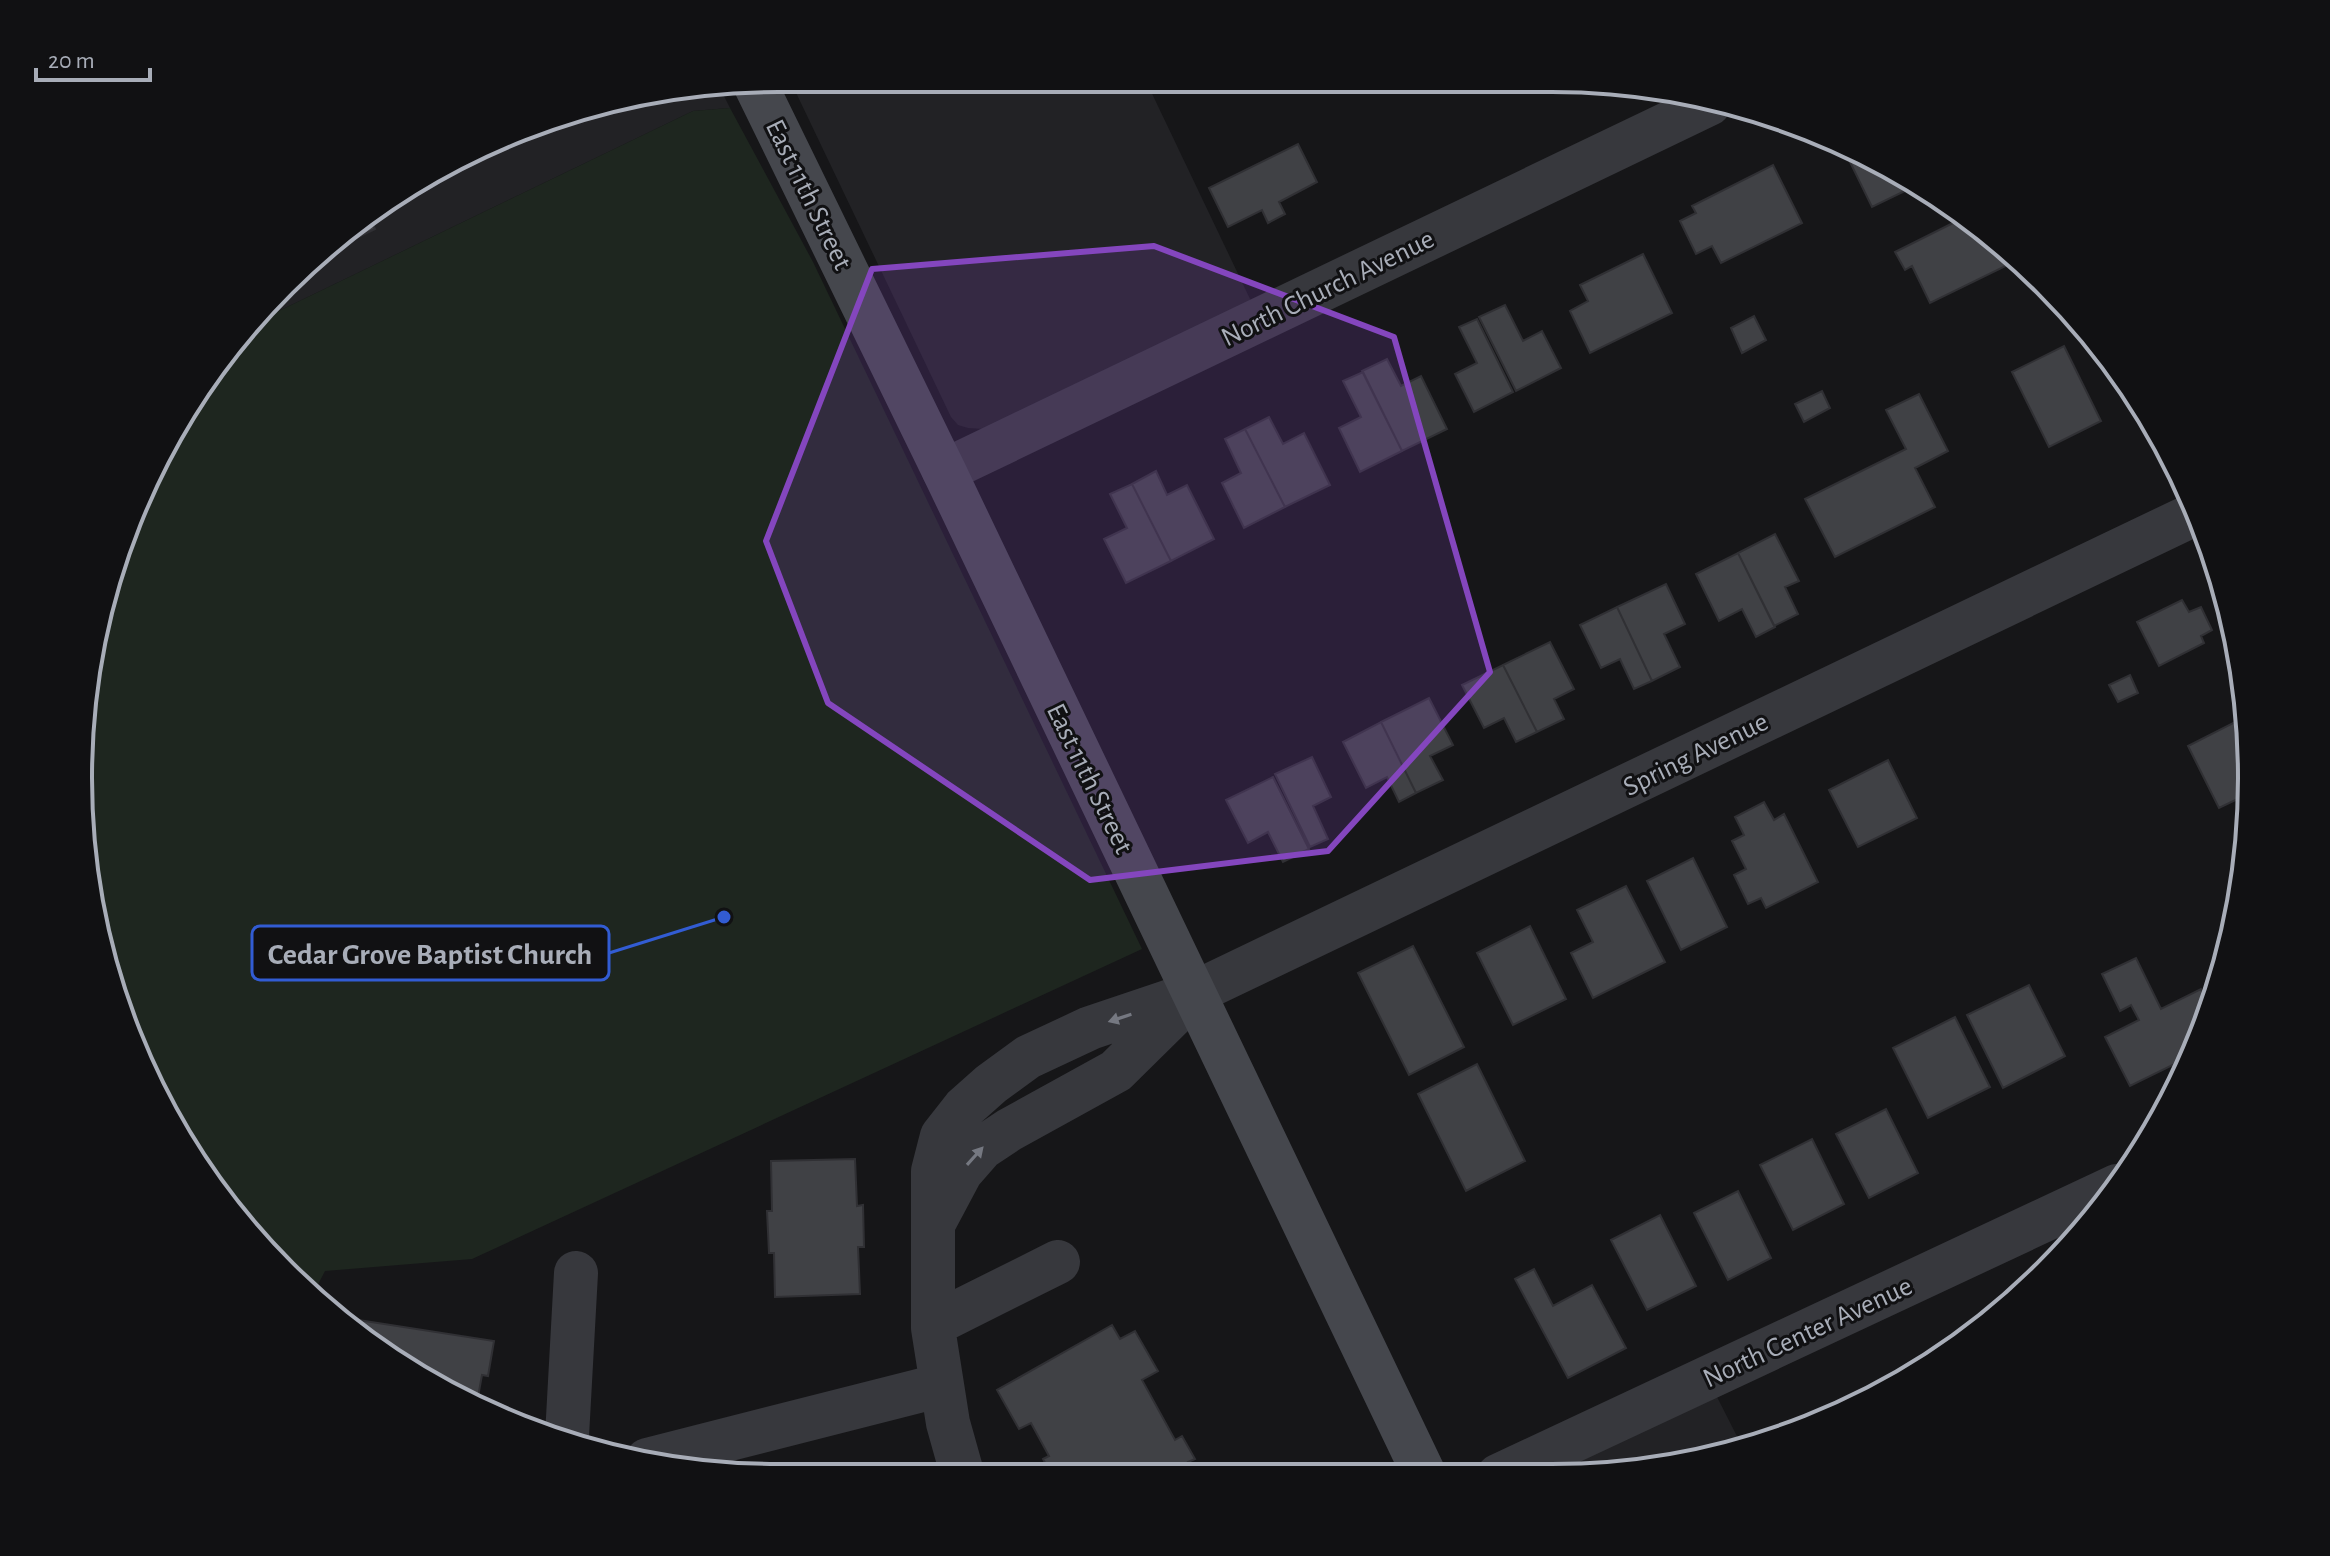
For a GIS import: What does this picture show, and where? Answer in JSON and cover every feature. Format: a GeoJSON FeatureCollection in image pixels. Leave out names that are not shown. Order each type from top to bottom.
{"type":"FeatureCollection","features":[{"type":"Feature","properties":{"kind":"main road","name":"East 11th Street"},"geometry":{"type":"LineString","coordinates":[[759,92],[944,471],[1419,1464]]}},
{"type":"Feature","properties":{"kind":"street","name":"North Church Avenue"},"geometry":{"type":"LineString","coordinates":[[944,471],[1700,108]]}},
{"type":"Feature","properties":{"kind":"street","name":"Spring Avenue"},"geometry":{"type":"LineString","coordinates":[[959,1464],[948,1423],[934,1324],[933,1171],[942,1136],[964,1108],[991,1084],[1028,1057],[1090,1028],[1194,993],[2187,518]]}},
{"type":"Feature","properties":{"kind":"street","name":"North Center Avenue"},"geometry":{"type":"LineString","coordinates":[[1524,1464],[2096,1196]]}},
{"type":"Feature","properties":{"kind":"street"},"geometry":{"type":"LineString","coordinates":[[934,1324],[1058,1262]]}},
{"type":"Feature","properties":{"kind":"street"},"geometry":{"type":"LineString","coordinates":[[567,1431],[576,1273]]}},
{"type":"Feature","properties":{"kind":"street"},"geometry":{"type":"LineString","coordinates":[[668,1455],[942,1385]]}},
{"type":"Feature","properties":{"kind":"highlighted area"},"geometry":{"type":"Polygon","coordinates":[[[1154,246],[1394,337],[1490,672],[1328,851],[1090,880],[828,703],[766,541],[872,269],[1154,246]]]}},
{"type":"Feature","properties":{"kind":"shaded area"},"geometry":{"type":"Polygon","coordinates":[[[796,92],[1151,92],[1251,301],[984,429],[958,425],[951,417],[796,92]]]}},
{"type":"Feature","properties":{"kind":"shaded area"},"geometry":{"type":"Polygon","coordinates":[[[723,94],[730,108],[693,111],[274,313],[326,262],[360,234],[435,184],[475,163],[557,128],[644,105],[723,94]]]}},
{"type":"Feature","properties":{"kind":"shaded area"},"geometry":{"type":"Polygon","coordinates":[[[730,108],[813,262],[1142,949],[472,1259],[325,1271],[317,1286],[262,1230],[234,1196],[184,1121],[144,1041],[115,956],[105,912],[93,823],[93,733],[105,644],[128,557],[144,515],[184,435],[234,360],[274,313],[693,111],[730,108]]]}},
{"type":"Feature","properties":{"kind":"shaded area"},"geometry":{"type":"Polygon","coordinates":[[[1716,1395],[1738,1439],[1642,1458],[1574,1464],[1716,1395]]]}},
{"type":"Feature","properties":{"kind":"building"},"geometry":{"type":"Polygon","coordinates":[[[1298,144],[1317,182],[1279,202],[1285,214],[1268,223],[1262,210],[1228,227],[1209,188],[1298,144]]]}},
{"type":"Feature","properties":{"kind":"building"},"geometry":{"type":"Polygon","coordinates":[[[1850,162],[1855,163],[1906,191],[1872,207],[1850,162]]]}},
{"type":"Feature","properties":{"kind":"building"},"geometry":{"type":"Polygon","coordinates":[[[1773,165],[1802,223],[1721,263],[1712,246],[1696,254],[1680,221],[1696,213],[1692,206],[1773,165]]]}},
{"type":"Feature","properties":{"kind":"building"},"geometry":{"type":"Polygon","coordinates":[[[1954,223],[2007,265],[1930,303],[1912,266],[1905,270],[1895,252],[1954,223]]]}},
{"type":"Feature","properties":{"kind":"building"},"geometry":{"type":"Polygon","coordinates":[[[373,225],[375,229],[354,239],[373,225]]]}},
{"type":"Feature","properties":{"kind":"building"},"geometry":{"type":"Polygon","coordinates":[[[1643,254],[1672,313],[1590,353],[1570,311],[1588,301],[1580,285],[1643,254]]]}},
{"type":"Feature","properties":{"kind":"building"},"geometry":{"type":"Polygon","coordinates":[[[1505,305],[1523,341],[1542,331],[1561,368],[1516,391],[1479,317],[1505,305]]]}},
{"type":"Feature","properties":{"kind":"building"},"geometry":{"type":"Polygon","coordinates":[[[1754,316],[1766,340],[1742,353],[1731,328],[1754,316]]]}},
{"type":"Feature","properties":{"kind":"building"},"geometry":{"type":"Polygon","coordinates":[[[1477,319],[1513,392],[1474,412],[1455,374],[1477,363],[1459,327],[1477,319]]]}},
{"type":"Feature","properties":{"kind":"building"},"geometry":{"type":"Polygon","coordinates":[[[2064,346],[2101,421],[2049,447],[2012,372],[2064,346]]]}},
{"type":"Feature","properties":{"kind":"building"},"geometry":{"type":"Polygon","coordinates":[[[1387,359],[1401,386],[1421,376],[1447,429],[1402,451],[1362,371],[1387,359]]]}},
{"type":"Feature","properties":{"kind":"building"},"geometry":{"type":"Polygon","coordinates":[[[1363,372],[1402,451],[1360,472],[1339,428],[1361,417],[1343,381],[1363,372]]]}},
{"type":"Feature","properties":{"kind":"building"},"geometry":{"type":"Polygon","coordinates":[[[1822,391],[1830,408],[1804,422],[1795,404],[1822,391]]]}},
{"type":"Feature","properties":{"kind":"building"},"geometry":{"type":"Polygon","coordinates":[[[1919,394],[1948,451],[1915,468],[1935,507],[1835,557],[1805,499],[1906,449],[1886,410],[1919,394]]]}},
{"type":"Feature","properties":{"kind":"building"},"geometry":{"type":"Polygon","coordinates":[[[1269,417],[1283,444],[1304,433],[1330,485],[1285,507],[1245,429],[1269,417]]]}},
{"type":"Feature","properties":{"kind":"building"},"geometry":{"type":"Polygon","coordinates":[[[1245,429],[1285,507],[1244,528],[1222,483],[1241,473],[1225,439],[1245,429]]]}},
{"type":"Feature","properties":{"kind":"building"},"geometry":{"type":"Polygon","coordinates":[[[1156,471],[1167,495],[1187,485],[1214,539],[1171,561],[1132,484],[1156,471]]]}},
{"type":"Feature","properties":{"kind":"building"},"geometry":{"type":"Polygon","coordinates":[[[1132,484],[1171,561],[1126,583],[1104,539],[1127,528],[1110,494],[1132,484]]]}},
{"type":"Feature","properties":{"kind":"building"},"geometry":{"type":"Polygon","coordinates":[[[1775,534],[1799,581],[1785,587],[1798,614],[1774,626],[1738,553],[1775,534]]]}},
{"type":"Feature","properties":{"kind":"building"},"geometry":{"type":"Polygon","coordinates":[[[1738,553],[1775,627],[1756,637],[1742,609],[1719,621],[1696,574],[1738,553]]]}},
{"type":"Feature","properties":{"kind":"building"},"geometry":{"type":"Polygon","coordinates":[[[1666,584],[1685,624],[1664,634],[1680,667],[1652,681],[1617,607],[1666,584]]]}},
{"type":"Feature","properties":{"kind":"building"},"geometry":{"type":"Polygon","coordinates":[[[2182,600],[2189,612],[2201,607],[2212,630],[2201,636],[2204,643],[2159,666],[2137,622],[2182,600]]]}},
{"type":"Feature","properties":{"kind":"building"},"geometry":{"type":"Polygon","coordinates":[[[1617,607],[1652,681],[1634,689],[1620,659],[1601,668],[1580,625],[1617,607]]]}},
{"type":"Feature","properties":{"kind":"building"},"geometry":{"type":"Polygon","coordinates":[[[1550,642],[1574,689],[1554,699],[1564,719],[1537,732],[1503,665],[1550,642]]]}},
{"type":"Feature","properties":{"kind":"building"},"geometry":{"type":"Polygon","coordinates":[[[1503,665],[1537,732],[1516,742],[1504,718],[1484,728],[1462,685],[1503,665]]]}},
{"type":"Feature","properties":{"kind":"building"},"geometry":{"type":"Polygon","coordinates":[[[2130,675],[2138,693],[2118,702],[2109,685],[2130,675]]]}},
{"type":"Feature","properties":{"kind":"building"},"geometry":{"type":"Polygon","coordinates":[[[1429,698],[1453,745],[1430,756],[1443,780],[1416,793],[1381,722],[1429,698]]]}},
{"type":"Feature","properties":{"kind":"building"},"geometry":{"type":"Polygon","coordinates":[[[1381,722],[1416,793],[1399,802],[1387,777],[1366,788],[1343,742],[1381,722]]]}},
{"type":"Feature","properties":{"kind":"building"},"geometry":{"type":"Polygon","coordinates":[[[2235,722],[2238,799],[2219,808],[2188,746],[2235,722]]]}},
{"type":"Feature","properties":{"kind":"building"},"geometry":{"type":"Polygon","coordinates":[[[1312,757],[1331,797],[1313,806],[1328,839],[1310,847],[1275,774],[1312,757]]]}},
{"type":"Feature","properties":{"kind":"building"},"geometry":{"type":"Polygon","coordinates":[[[1888,760],[1917,818],[1858,847],[1829,790],[1888,760]]]}},
{"type":"Feature","properties":{"kind":"building"},"geometry":{"type":"Polygon","coordinates":[[[1273,777],[1309,849],[1283,862],[1268,832],[1248,843],[1226,800],[1273,777]]]}},
{"type":"Feature","properties":{"kind":"building"},"geometry":{"type":"Polygon","coordinates":[[[1764,802],[1774,820],[1784,814],[1818,882],[1766,908],[1761,898],[1748,904],[1734,875],[1746,869],[1732,841],[1744,835],[1735,817],[1764,802]]]}},
{"type":"Feature","properties":{"kind":"building"},"geometry":{"type":"Polygon","coordinates":[[[1693,858],[1727,927],[1681,950],[1647,881],[1693,858]]]}},
{"type":"Feature","properties":{"kind":"building"},"geometry":{"type":"Polygon","coordinates":[[[1626,886],[1665,962],[1593,998],[1571,953],[1593,942],[1577,910],[1626,886]]]}},
{"type":"Feature","properties":{"kind":"building"},"geometry":{"type":"Polygon","coordinates":[[[1530,926],[1566,999],[1513,1025],[1477,953],[1530,926]]]}},
{"type":"Feature","properties":{"kind":"building"},"geometry":{"type":"Polygon","coordinates":[[[1413,946],[1464,1047],[1409,1075],[1358,973],[1413,946]]]}},
{"type":"Feature","properties":{"kind":"building"},"geometry":{"type":"Polygon","coordinates":[[[2136,958],[2161,1009],[2201,989],[2202,999],[2175,1064],[2130,1086],[2105,1037],[2139,1020],[2131,1005],[2120,1011],[2102,974],[2136,958]]]}},
{"type":"Feature","properties":{"kind":"building"},"geometry":{"type":"Polygon","coordinates":[[[2029,985],[2065,1056],[2003,1088],[1967,1015],[2029,985]]]}},
{"type":"Feature","properties":{"kind":"building"},"geometry":{"type":"Polygon","coordinates":[[[1955,1017],[1990,1087],[1928,1118],[1893,1048],[1955,1017]]]}},
{"type":"Feature","properties":{"kind":"building"},"geometry":{"type":"Polygon","coordinates":[[[1477,1064],[1525,1161],[1466,1191],[1418,1094],[1477,1064]]]}},
{"type":"Feature","properties":{"kind":"building"},"geometry":{"type":"Polygon","coordinates":[[[1886,1109],[1918,1173],[1869,1198],[1836,1134],[1886,1109]]]}},
{"type":"Feature","properties":{"kind":"building"},"geometry":{"type":"Polygon","coordinates":[[[1812,1139],[1844,1204],[1793,1230],[1760,1165],[1812,1139]]]}},
{"type":"Feature","properties":{"kind":"building"},"geometry":{"type":"Polygon","coordinates":[[[855,1159],[857,1206],[863,1205],[864,1247],[858,1247],[860,1294],[775,1297],[774,1253],[769,1253],[767,1211],[772,1211],[771,1161],[855,1159]]]}},
{"type":"Feature","properties":{"kind":"building"},"geometry":{"type":"Polygon","coordinates":[[[1738,1191],[1771,1258],[1728,1280],[1694,1213],[1738,1191]]]}},
{"type":"Feature","properties":{"kind":"building"},"geometry":{"type":"Polygon","coordinates":[[[1660,1215],[1696,1286],[1647,1310],[1611,1240],[1660,1215]]]}},
{"type":"Feature","properties":{"kind":"building"},"geometry":{"type":"Polygon","coordinates":[[[1534,1269],[1553,1306],[1592,1285],[1626,1348],[1568,1378],[1515,1279],[1534,1269]]]}},
{"type":"Feature","properties":{"kind":"building"},"geometry":{"type":"Polygon","coordinates":[[[357,1320],[494,1341],[488,1376],[482,1375],[478,1395],[435,1372],[357,1320]]]}},
{"type":"Feature","properties":{"kind":"building"},"geometry":{"type":"Polygon","coordinates":[[[1112,1325],[1120,1339],[1135,1331],[1158,1371],[1142,1380],[1175,1440],[1182,1436],[1195,1459],[1189,1464],[1046,1464],[1043,1459],[1049,1456],[1031,1423],[1019,1429],[997,1390],[1112,1325]]]}},
{"type":"Feature","properties":{"kind":"place","name":"Cedar Grove Baptist Church"},"geometry":{"type":"Point","coordinates":[724,917]}}]}
